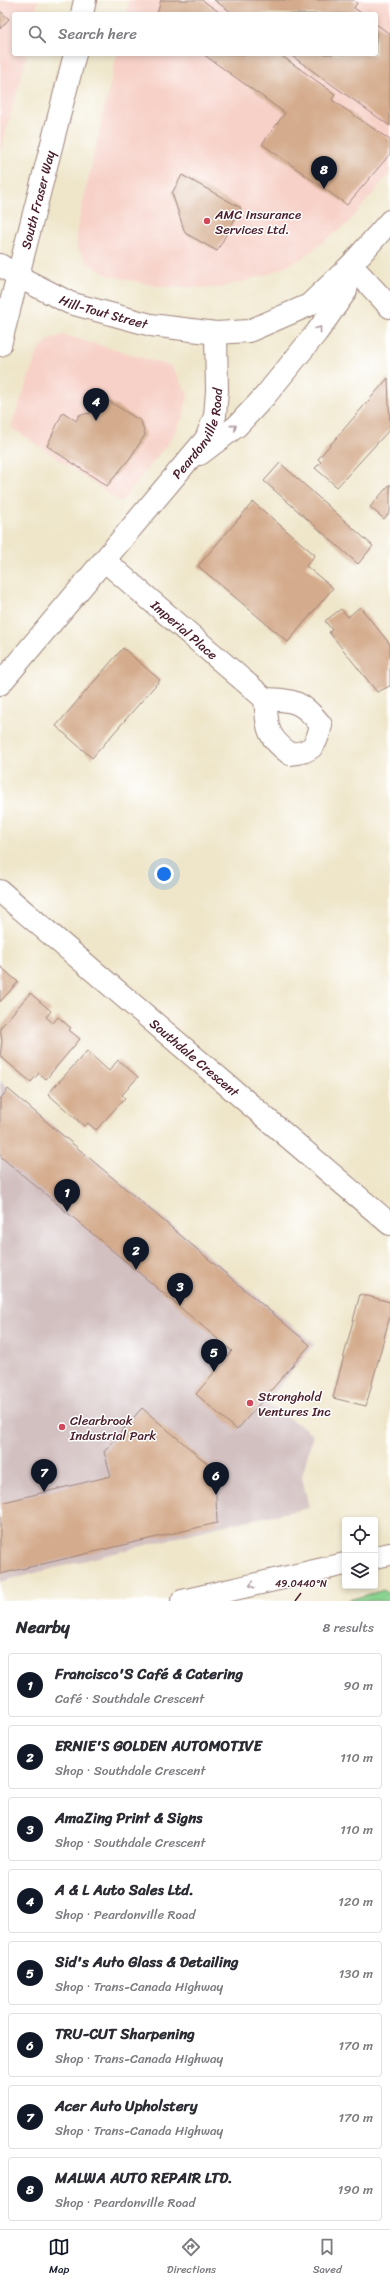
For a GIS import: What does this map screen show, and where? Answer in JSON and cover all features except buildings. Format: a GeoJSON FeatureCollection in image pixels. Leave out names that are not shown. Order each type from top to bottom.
{"type":"FeatureCollection","features":[{"type":"Feature","properties":{"kind":"main road"},"geometry":{"type":"LineString","coordinates":[[82,12],[85,0]]}},
{"type":"Feature","properties":{"kind":"main road","name":"South Fraser Way"},"geometry":{"type":"LineString","coordinates":[[0,345],[19,277],[74,56]]}},
{"type":"Feature","properties":{"kind":"main road"},"geometry":{"type":"LineString","coordinates":[[216,333],[249,331],[309,305],[351,266],[390,221]]}},
{"type":"Feature","properties":{"kind":"main road","name":"Hill-Tout Street"},"geometry":{"type":"LineString","coordinates":[[0,265],[19,277],[70,303],[151,325],[216,333]]}},
{"type":"Feature","properties":{"kind":"main road"},"geometry":{"type":"LineString","coordinates":[[351,266],[390,307]]}},
{"type":"Feature","properties":{"kind":"main road"},"geometry":{"type":"LineString","coordinates":[[182,468],[237,426],[265,396],[346,291],[351,266]]}},
{"type":"Feature","properties":{"kind":"main road","name":"Peardonville Road"},"geometry":{"type":"LineString","coordinates":[[0,684],[206,439],[215,416],[217,391],[216,333]]}},
{"type":"Feature","properties":{"kind":"main road","name":"Imperial Place"},"geometry":{"type":"LineString","coordinates":[[104,561],[265,699]]}},
{"type":"Feature","properties":{"kind":"main road","name":"Southdale Crescent"},"geometry":{"type":"LineString","coordinates":[[0,891],[390,1224]]}},
{"type":"Feature","properties":{"kind":"main road"},"geometry":{"type":"LineString","coordinates":[[378,1557],[390,1554]]}},
{"type":"Feature","properties":{"kind":"main road"},"geometry":{"type":"LineString","coordinates":[[182,1601],[342,1565]]}},
{"type":"Feature","properties":{"kind":"shaded area"},"geometry":{"type":"Polygon","coordinates":[[[0,0],[38,0],[35,12],[12,12],[12,56],[26,56],[0,154],[0,0]]]}},
{"type":"Feature","properties":{"kind":"shaded area"},"geometry":{"type":"Polygon","coordinates":[[[129,0],[390,0],[390,173],[348,223],[302,258],[267,275],[218,288],[161,287],[110,276],[90,265],[77,247],[77,228],[117,56],[378,56],[378,12],[126,12],[129,0]]]}},
{"type":"Feature","properties":{"kind":"shaded area"},"geometry":{"type":"Polygon","coordinates":[[[64,335],[171,366],[188,394],[183,416],[171,439],[121,502],[11,427],[38,351],[50,339],[64,335]]]}},
{"type":"Feature","properties":{"kind":"shaded area"},"geometry":{"type":"Polygon","coordinates":[[[0,1081],[314,1344],[266,1403],[313,1434],[302,1477],[309,1508],[221,1526],[0,1582],[0,1081]]]}},
{"type":"Feature","properties":{"kind":"green space"},"geometry":{"type":"Polygon","coordinates":[[[384,1590],[390,1597],[390,1601],[345,1601],[384,1590]]]}},
{"type":"Feature","properties":{"kind":"place","name":"MALWA AUTO REPAIR LTD."},"geometry":{"type":"Point","coordinates":[324,189]}},
{"type":"Feature","properties":{"kind":"place","name":"AMC Insurance Services Ltd."},"geometry":{"type":"Point","coordinates":[207,221]}},
{"type":"Feature","properties":{"kind":"place","name":"A & L Auto Sales Ltd."},"geometry":{"type":"Point","coordinates":[96,421]}},
{"type":"Feature","properties":{"kind":"place","name":"Francisco'S Café & Catering"},"geometry":{"type":"Point","coordinates":[67,1212]}},
{"type":"Feature","properties":{"kind":"place","name":"ERNIE'S GOLDEN AUTOMOTIVE"},"geometry":{"type":"Point","coordinates":[136,1270]}},
{"type":"Feature","properties":{"kind":"place","name":"AmaZing Print & Signs"},"geometry":{"type":"Point","coordinates":[180,1306]}},
{"type":"Feature","properties":{"kind":"place","name":"Sid's Auto Glass & Detailing"},"geometry":{"type":"Point","coordinates":[214,1372]}},
{"type":"Feature","properties":{"kind":"place","name":"Stronghold Ventures Inc"},"geometry":{"type":"Point","coordinates":[250,1403]}},
{"type":"Feature","properties":{"kind":"place","name":"Clearbrook Industrial Park"},"geometry":{"type":"Point","coordinates":[62,1427]}},
{"type":"Feature","properties":{"kind":"place","name":"Acer Auto Upholstery"},"geometry":{"type":"Point","coordinates":[44,1492]}},
{"type":"Feature","properties":{"kind":"place","name":"TRU-CUT Sharpening"},"geometry":{"type":"Point","coordinates":[216,1495]}}]}
